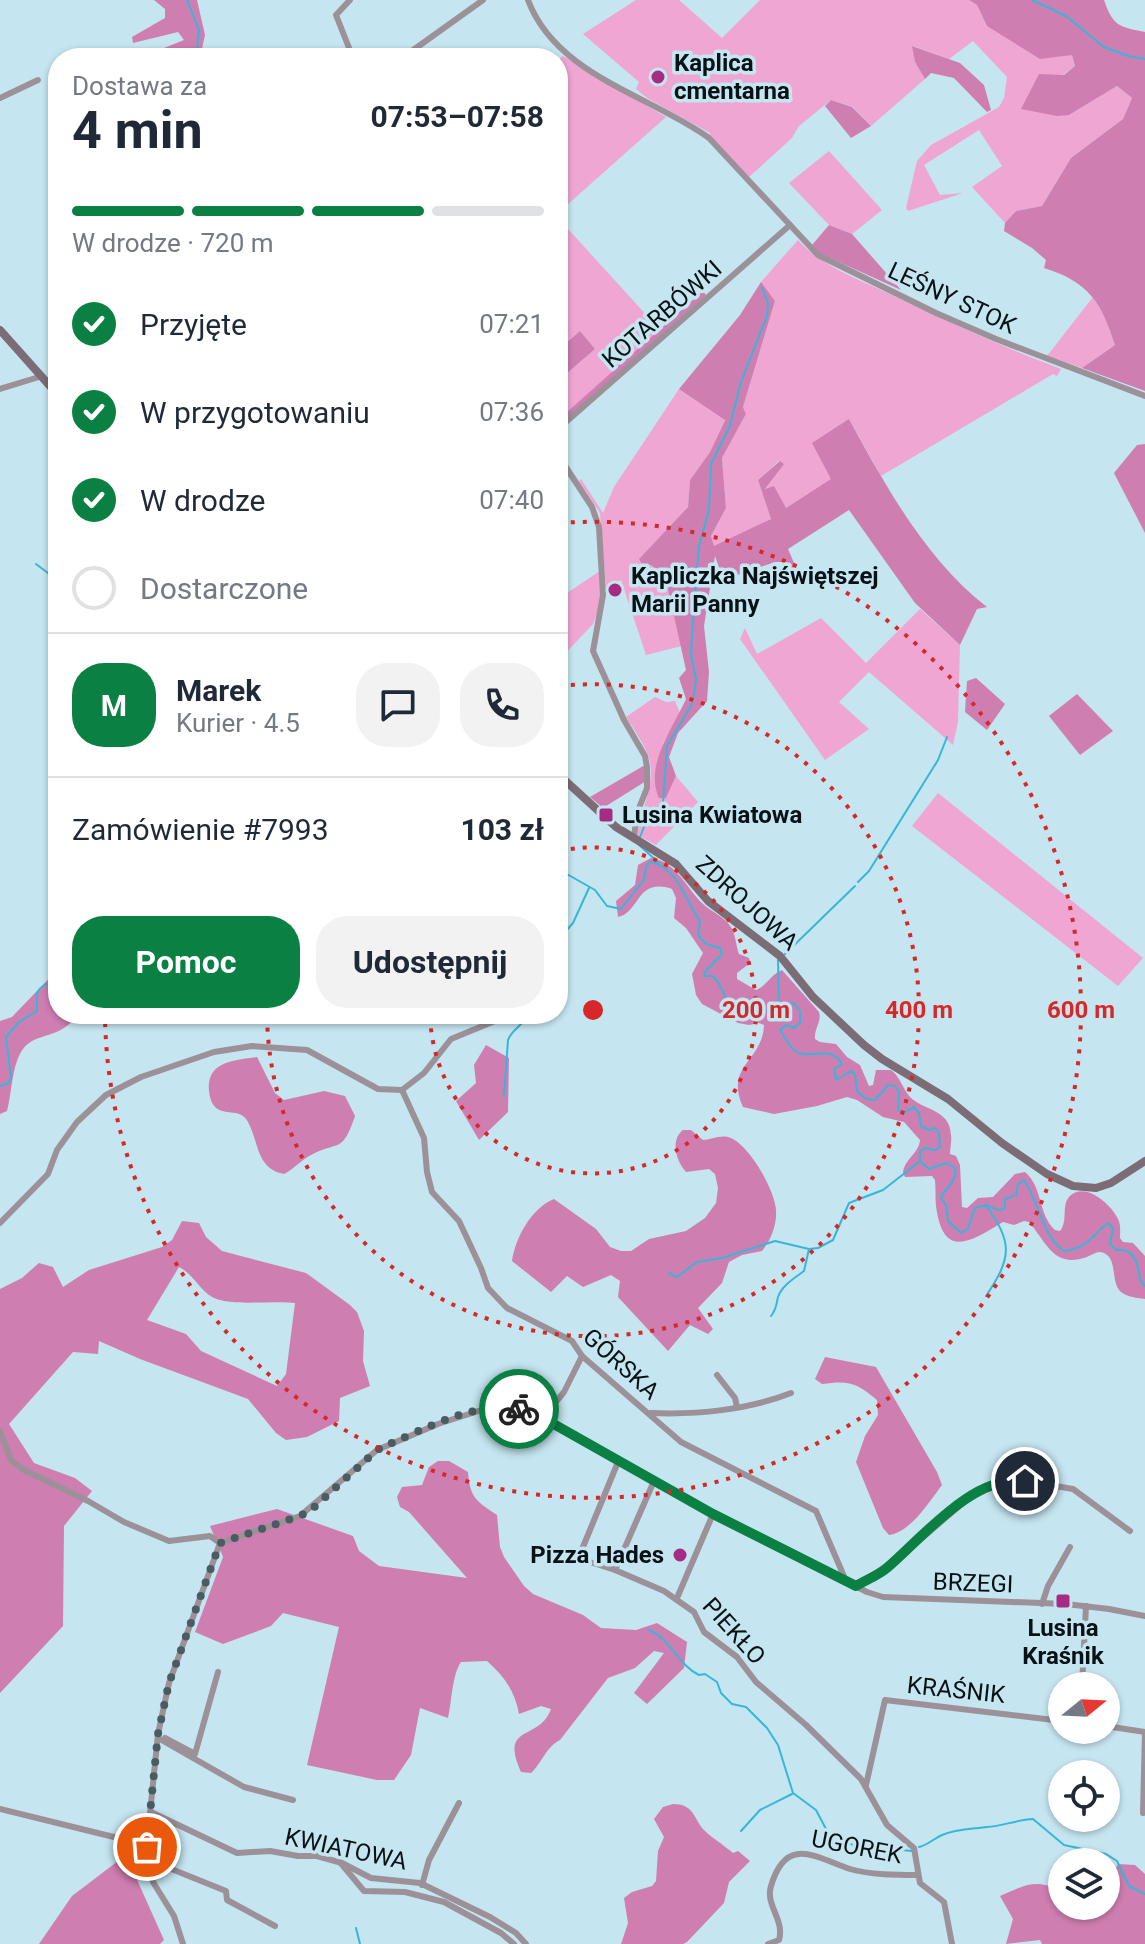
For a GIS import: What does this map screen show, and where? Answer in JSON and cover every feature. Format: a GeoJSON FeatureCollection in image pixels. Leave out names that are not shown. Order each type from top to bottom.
{"type":"FeatureCollection","features":[{"type":"Feature","properties":{"kind":"street"},"geometry":{"type":"LineString","coordinates":[[349,48],[336,15],[350,0]]}},
{"type":"Feature","properties":{"kind":"street"},"geometry":{"type":"LineString","coordinates":[[416,48],[483,0]]}},
{"type":"Feature","properties":{"kind":"street","name":"LEŚNY STOK"},"geometry":{"type":"LineString","coordinates":[[528,0],[540,24],[561,48]]}},
{"type":"Feature","properties":{"kind":"street","name":"LEŚNY STOK"},"geometry":{"type":"LineString","coordinates":[[568,53],[629,95],[692,126],[709,138],[818,255],[996,339],[1145,396]]}},
{"type":"Feature","properties":{"kind":"street"},"geometry":{"type":"LineString","coordinates":[[0,98],[38,80]]}},
{"type":"Feature","properties":{"kind":"street","name":"KOTARBÓWKI"},"geometry":{"type":"LineString","coordinates":[[568,420],[790,225]]}},
{"type":"Feature","properties":{"kind":"street"},"geometry":{"type":"LineString","coordinates":[[0,330],[48,386]]}},
{"type":"Feature","properties":{"kind":"street"},"geometry":{"type":"LineString","coordinates":[[0,389],[39,377]]}},
{"type":"Feature","properties":{"kind":"street"},"geometry":{"type":"LineString","coordinates":[[568,470],[592,507],[599,527],[603,595],[593,637],[594,654],[624,720],[645,756],[647,767],[647,788],[637,813],[634,837]]}},
{"type":"Feature","properties":{"kind":"street","name":"ZDROJOWA"},"geometry":{"type":"LineString","coordinates":[[568,787],[610,822],[676,864],[708,901],[780,956],[813,997],[864,1045],[948,1099],[1002,1143],[1047,1174],[1073,1186],[1096,1188],[1111,1183],[1145,1161]]}},
{"type":"Feature","properties":{"kind":"street"},"geometry":{"type":"LineString","coordinates":[[0,1223],[48,1174],[65,1137],[106,1095],[141,1077],[239,1046],[307,1050],[378,1089],[402,1090],[424,1073],[451,1039],[488,1024]]}},
{"type":"Feature","properties":{"kind":"street","name":"GÓRSKA"},"geometry":{"type":"LineString","coordinates":[[402,1090],[424,1138],[432,1192],[459,1221],[488,1288],[507,1308],[572,1341],[582,1356],[681,1442],[816,1511],[846,1581]]}},
{"type":"Feature","properties":{"kind":"street"},"geometry":{"type":"LineString","coordinates":[[543,1418],[564,1392],[582,1356]]}},
{"type":"Feature","properties":{"kind":"street"},"geometry":{"type":"LineString","coordinates":[[717,1375],[735,1398],[737,1407]]}},
{"type":"Feature","properties":{"kind":"street"},"geometry":{"type":"LineString","coordinates":[[651,1413],[695,1413],[771,1400],[791,1393]]}},
{"type":"Feature","properties":{"kind":"street","name":"BRZEGI"},"geometry":{"type":"LineString","coordinates":[[220,1543],[311,1510],[377,1450],[438,1424],[494,1406],[522,1409],[543,1418],[713,1514],[883,1597],[1086,1606],[1145,1616]]}},
{"type":"Feature","properties":{"kind":"street"},"geometry":{"type":"LineString","coordinates":[[0,1431],[11,1460],[22,1469],[124,1522],[169,1541],[210,1536],[220,1543],[169,1683],[158,1736],[151,1812],[145,1839],[153,1882],[174,1916],[183,1944]]}},
{"type":"Feature","properties":{"kind":"street"},"geometry":{"type":"LineString","coordinates":[[578,1559],[618,1462]]}},
{"type":"Feature","properties":{"kind":"street"},"geometry":{"type":"LineString","coordinates":[[856,1586],[886,1569],[971,1496],[999,1482],[1014,1479],[1073,1489],[1130,1531]]}},
{"type":"Feature","properties":{"kind":"street"},"geometry":{"type":"LineString","coordinates":[[615,1570],[654,1481]]}},
{"type":"Feature","properties":{"kind":"street"},"geometry":{"type":"LineString","coordinates":[[677,1598],[713,1514]]}},
{"type":"Feature","properties":{"kind":"street"},"geometry":{"type":"LineString","coordinates":[[1042,1604],[1048,1586],[1070,1547]]}},
{"type":"Feature","properties":{"kind":"street","name":"PIEKŁO"},"geometry":{"type":"LineString","coordinates":[[546,1548],[615,1570],[677,1598],[694,1612],[704,1632],[737,1657],[756,1682],[806,1725],[866,1785],[887,1825],[914,1848],[918,1875]]}},
{"type":"Feature","properties":{"kind":"street"},"geometry":{"type":"LineString","coordinates":[[1083,1672],[1086,1606]]}},
{"type":"Feature","properties":{"kind":"street"},"geometry":{"type":"LineString","coordinates":[[158,1736],[195,1754],[218,1672]]}},
{"type":"Feature","properties":{"kind":"street","name":"KRAŚNIK"},"geometry":{"type":"LineString","coordinates":[[866,1785],[885,1700],[1048,1719]]}},
{"type":"Feature","properties":{"kind":"street"},"geometry":{"type":"LineString","coordinates":[[1120,1728],[1145,1732],[1143,1813]]}},
{"type":"Feature","properties":{"kind":"street"},"geometry":{"type":"LineString","coordinates":[[158,1736],[244,1787],[293,1800]]}},
{"type":"Feature","properties":{"kind":"street"},"geometry":{"type":"LineString","coordinates":[[422,1885],[429,1860],[459,1803]]}},
{"type":"Feature","properties":{"kind":"street"},"geometry":{"type":"LineString","coordinates":[[0,1809],[126,1840],[145,1839]]}},
{"type":"Feature","properties":{"kind":"street","name":"KWIATOWA"},"geometry":{"type":"LineString","coordinates":[[151,1812],[237,1853],[270,1851],[317,1856],[339,1861],[371,1878],[422,1885],[490,1917],[516,1933],[526,1944]]}},
{"type":"Feature","properties":{"kind":"street","name":"UGOREK"},"geometry":{"type":"LineString","coordinates":[[768,1944],[779,1940],[781,1932],[770,1894],[771,1886],[782,1862],[789,1856],[810,1854],[852,1870],[918,1875]]}},
{"type":"Feature","properties":{"kind":"street"},"geometry":{"type":"LineString","coordinates":[[149,1860],[226,1891],[227,1900],[275,1926]]}},
{"type":"Feature","properties":{"kind":"street"},"geometry":{"type":"LineString","coordinates":[[339,1861],[364,1891],[405,1892],[444,1902],[501,1933],[514,1944]]}},
{"type":"Feature","properties":{"kind":"street"},"geometry":{"type":"LineString","coordinates":[[918,1875],[920,1883],[947,1907],[952,1944]]}},
{"type":"Feature","properties":{"kind":"shaded area"},"geometry":{"type":"Polygon","coordinates":[[[154,0],[197,0],[205,35],[202,48],[164,48],[184,40],[178,32],[133,43],[132,37],[165,18],[165,9],[154,0]]]}},
{"type":"Feature","properties":{"kind":"shaded area"},"geometry":{"type":"Polygon","coordinates":[[[636,0],[679,0],[722,38],[760,0],[969,0],[977,5],[987,26],[1072,55],[1075,66],[1063,75],[1069,115],[1117,86],[1132,98],[1123,119],[1071,158],[1042,206],[1016,211],[1005,223],[972,187],[1002,166],[979,130],[924,165],[940,195],[963,193],[908,211],[906,208],[917,161],[931,145],[999,107],[1004,98],[1007,77],[973,41],[949,59],[913,46],[915,62],[925,79],[871,126],[853,107],[831,100],[799,126],[792,138],[749,177],[710,137],[710,133],[647,98],[636,89],[639,82],[583,34],[636,0]]]}},
{"type":"Feature","properties":{"kind":"shaded area"},"geometry":{"type":"Polygon","coordinates":[[[969,0],[1104,0],[1118,24],[1145,32],[1145,391],[1082,368],[1115,345],[1098,305],[1083,287],[1044,268],[1046,260],[1004,231],[1005,223],[1016,211],[1042,206],[1071,158],[1123,119],[1132,98],[1117,86],[1069,115],[1057,116],[1021,109],[1039,74],[1064,75],[1075,66],[1072,55],[1040,59],[987,26],[977,5],[969,0]]]}},
{"type":"Feature","properties":{"kind":"shaded area"},"geometry":{"type":"Polygon","coordinates":[[[912,46],[960,63],[984,85],[991,110],[987,112],[954,78],[931,73],[925,79],[915,62],[912,46]]]}},
{"type":"Feature","properties":{"kind":"shaded area"},"geometry":{"type":"Polygon","coordinates":[[[568,59],[666,117],[568,204],[568,59]]]}},
{"type":"Feature","properties":{"kind":"shaded area"},"geometry":{"type":"Polygon","coordinates":[[[831,100],[852,107],[871,126],[851,138],[825,106],[831,100]]]}},
{"type":"Feature","properties":{"kind":"shaded area"},"geometry":{"type":"Polygon","coordinates":[[[829,151],[882,210],[852,234],[829,225],[789,183],[829,151]]]}},
{"type":"Feature","properties":{"kind":"shaded area"},"geometry":{"type":"Polygon","coordinates":[[[829,225],[852,234],[901,290],[819,253],[812,245],[829,225]]]}},
{"type":"Feature","properties":{"kind":"shaded area"},"geometry":{"type":"Polygon","coordinates":[[[568,229],[660,330],[568,411],[568,372],[595,349],[580,331],[568,341],[568,229]]]}},
{"type":"Feature","properties":{"kind":"shaded area"},"geometry":{"type":"Polygon","coordinates":[[[798,240],[819,258],[855,278],[1061,369],[1057,376],[1053,374],[881,476],[849,419],[832,479],[786,508],[764,491],[783,464],[779,461],[758,480],[771,519],[714,547],[711,536],[726,508],[722,458],[746,414],[743,407],[775,301],[761,282],[798,240]]]}},
{"type":"Feature","properties":{"kind":"shaded area"},"geometry":{"type":"Polygon","coordinates":[[[761,282],[775,301],[743,407],[746,414],[722,458],[726,508],[711,536],[714,546],[771,519],[758,480],[780,461],[784,464],[765,489],[774,486],[786,508],[831,479],[812,443],[849,419],[892,495],[926,544],[965,588],[987,607],[977,609],[960,645],[915,603],[849,510],[788,549],[801,579],[798,580],[786,562],[775,562],[723,580],[715,556],[704,626],[709,672],[707,701],[678,733],[669,757],[676,776],[666,798],[659,798],[655,773],[662,747],[686,699],[679,678],[686,670],[666,580],[651,565],[644,568],[639,559],[688,507],[690,480],[710,452],[725,420],[679,389],[740,315],[761,282]]]}},
{"type":"Feature","properties":{"kind":"shaded area"},"geometry":{"type":"Polygon","coordinates":[[[703,291],[706,295],[568,419],[568,411],[703,291]]]}},
{"type":"Feature","properties":{"kind":"shaded area"},"geometry":{"type":"Polygon","coordinates":[[[1093,297],[1115,345],[1082,368],[1047,356],[1093,297]]]}},
{"type":"Feature","properties":{"kind":"shaded area"},"geometry":{"type":"Polygon","coordinates":[[[580,331],[595,349],[568,372],[568,341],[580,331]]]}},
{"type":"Feature","properties":{"kind":"shaded area"},"geometry":{"type":"Polygon","coordinates":[[[679,389],[725,419],[710,452],[690,480],[688,507],[639,559],[660,574],[666,584],[682,646],[646,655],[621,580],[606,588],[600,513],[579,481],[581,479],[603,513],[614,487],[679,389]]]}},
{"type":"Feature","properties":{"kind":"shaded area"},"geometry":{"type":"Polygon","coordinates":[[[1145,444],[1145,533],[1114,473],[1137,445],[1145,444]]]}},
{"type":"Feature","properties":{"kind":"shaded area"},"geometry":{"type":"Polygon","coordinates":[[[600,571],[600,606],[593,624],[568,650],[568,592],[600,571]]]}},
{"type":"Feature","properties":{"kind":"shaded area"},"geometry":{"type":"Polygon","coordinates":[[[920,609],[960,645],[958,722],[953,745],[869,672],[839,702],[869,729],[825,760],[740,639],[745,628],[757,654],[821,618],[866,663],[920,609]]]}},
{"type":"Feature","properties":{"kind":"shaded area"},"geometry":{"type":"Polygon","coordinates":[[[976,678],[1005,704],[987,730],[965,712],[967,681],[976,678]]]}},
{"type":"Feature","properties":{"kind":"shaded area"},"geometry":{"type":"Polygon","coordinates":[[[1077,694],[1113,731],[1080,755],[1049,716],[1077,694]]]}},
{"type":"Feature","properties":{"kind":"shaded area"},"geometry":{"type":"Polygon","coordinates":[[[655,697],[666,702],[675,701],[680,713],[663,743],[666,798],[676,776],[698,802],[656,845],[637,835],[651,767],[644,747],[626,717],[655,697]]]}},
{"type":"Feature","properties":{"kind":"shaded area"},"geometry":{"type":"Polygon","coordinates":[[[645,765],[646,781],[603,808],[590,797],[645,765]]]}},
{"type":"Feature","properties":{"kind":"shaded area"},"geometry":{"type":"Polygon","coordinates":[[[938,793],[1143,958],[1118,986],[912,826],[938,793]]]}},
{"type":"Feature","properties":{"kind":"shaded area"},"geometry":{"type":"Polygon","coordinates":[[[651,858],[674,870],[703,904],[729,925],[739,954],[749,958],[750,963],[737,973],[737,979],[756,990],[782,970],[819,1012],[815,1039],[836,1044],[847,1057],[860,1065],[869,1086],[873,1085],[876,1070],[891,1070],[910,1097],[946,1120],[950,1126],[950,1154],[956,1156],[960,1165],[962,1207],[967,1208],[978,1198],[993,1197],[1015,1174],[1025,1172],[1035,1185],[1050,1224],[1060,1231],[1071,1195],[1084,1191],[1091,1193],[1115,1213],[1123,1242],[1133,1243],[1145,1256],[1145,1299],[1121,1292],[1111,1260],[1104,1253],[1097,1252],[1076,1260],[1059,1257],[1029,1222],[1014,1225],[1003,1222],[969,1240],[952,1240],[940,1223],[935,1180],[932,1176],[905,1177],[904,1167],[920,1140],[904,1122],[883,1117],[847,1097],[774,1114],[743,1107],[738,1082],[758,1047],[764,1025],[738,1023],[702,1004],[696,995],[692,974],[703,953],[686,928],[674,918],[676,898],[672,889],[651,888],[631,909],[618,917],[616,901],[635,885],[638,865],[651,858]]]}},
{"type":"Feature","properties":{"kind":"shaded area"},"geometry":{"type":"Polygon","coordinates":[[[48,979],[48,1024],[69,1024],[25,1046],[16,1063],[7,1111],[0,1114],[0,1021],[12,1017],[48,979]]]}},
{"type":"Feature","properties":{"kind":"shaded area"},"geometry":{"type":"Polygon","coordinates":[[[486,1045],[509,1058],[508,1112],[479,1140],[456,1101],[476,1083],[474,1065],[486,1045]]]}},
{"type":"Feature","properties":{"kind":"shaded area"},"geometry":{"type":"Polygon","coordinates":[[[257,1057],[275,1093],[284,1100],[324,1091],[345,1096],[355,1116],[343,1141],[311,1155],[284,1174],[268,1167],[245,1118],[216,1108],[209,1091],[209,1081],[217,1068],[231,1061],[257,1057]]]}},
{"type":"Feature","properties":{"kind":"shaded area"},"geometry":{"type":"Polygon","coordinates":[[[683,1130],[691,1130],[703,1140],[728,1137],[744,1148],[766,1179],[776,1216],[773,1232],[762,1251],[742,1255],[729,1262],[722,1283],[698,1308],[713,1329],[708,1334],[690,1325],[668,1351],[618,1297],[620,1281],[611,1275],[583,1287],[567,1276],[551,1292],[512,1261],[517,1243],[531,1217],[554,1199],[596,1229],[610,1247],[621,1251],[631,1251],[649,1239],[686,1231],[705,1218],[716,1203],[718,1188],[715,1174],[709,1169],[686,1172],[682,1167],[676,1145],[683,1130]]]}},
{"type":"Feature","properties":{"kind":"shaded area"},"geometry":{"type":"Polygon","coordinates":[[[182,1221],[199,1223],[206,1237],[222,1251],[306,1273],[350,1305],[357,1312],[364,1331],[363,1361],[370,1386],[340,1398],[339,1421],[307,1437],[286,1440],[276,1433],[248,1399],[99,1341],[98,1354],[73,1352],[9,1424],[34,1463],[75,1478],[92,1491],[64,1526],[63,1626],[0,1693],[0,1289],[22,1278],[39,1263],[53,1267],[63,1287],[89,1270],[162,1247],[172,1240],[182,1221]],[[179,1267],[147,1320],[186,1334],[201,1351],[277,1386],[286,1374],[295,1303],[220,1300],[207,1294],[179,1267]]]}},
{"type":"Feature","properties":{"kind":"shaded area"},"geometry":{"type":"Polygon","coordinates":[[[825,1357],[876,1367],[937,1472],[942,1485],[919,1515],[897,1533],[889,1535],[883,1528],[856,1462],[865,1436],[878,1415],[877,1400],[852,1384],[822,1384],[815,1379],[825,1357]]]}},
{"type":"Feature","properties":{"kind":"shaded area"},"geometry":{"type":"Polygon","coordinates":[[[438,1461],[449,1461],[468,1472],[475,1498],[497,1515],[504,1557],[533,1594],[583,1615],[601,1628],[636,1630],[657,1623],[687,1642],[684,1668],[647,1704],[634,1693],[664,1653],[654,1651],[635,1668],[608,1678],[531,1773],[521,1772],[515,1757],[515,1746],[518,1739],[538,1726],[551,1709],[541,1706],[519,1714],[508,1684],[487,1661],[461,1662],[454,1681],[448,1718],[420,1708],[411,1755],[394,1780],[377,1780],[307,1765],[339,1627],[283,1613],[271,1626],[223,1644],[195,1632],[223,1557],[210,1526],[277,1509],[353,1536],[359,1551],[379,1566],[467,1578],[409,1512],[400,1507],[397,1497],[402,1487],[422,1485],[429,1467],[438,1461]]]}},
{"type":"Feature","properties":{"kind":"shaded area"},"geometry":{"type":"Polygon","coordinates":[[[673,1804],[688,1808],[708,1834],[733,1853],[738,1851],[750,1861],[729,1882],[724,1903],[687,1942],[621,1944],[628,1923],[624,1898],[652,1886],[656,1881],[658,1851],[664,1837],[654,1819],[663,1807],[673,1804]]]}},
{"type":"Feature","properties":{"kind":"shaded area"},"geometry":{"type":"Polygon","coordinates":[[[122,1858],[134,1873],[164,1940],[160,1944],[39,1944],[72,1896],[122,1858]]]}},
{"type":"Feature","properties":{"kind":"shaded area"},"geometry":{"type":"Polygon","coordinates":[[[1120,1864],[1135,1865],[1145,1874],[1145,1944],[1042,1944],[1040,1940],[1006,1944],[1013,1919],[1000,1896],[1024,1886],[1048,1886],[1048,1920],[1120,1920],[1120,1864]]]}},
{"type":"Feature","properties":{"kind":"waterway"},"geometry":{"type":"LineString","coordinates":[[187,0],[199,30],[197,48]]}},
{"type":"Feature","properties":{"kind":"waterway"},"geometry":{"type":"LineString","coordinates":[[1032,0],[1066,16],[1104,47],[1145,59]]}},
{"type":"Feature","properties":{"kind":"waterway"},"geometry":{"type":"LineString","coordinates":[[640,837],[646,822],[663,803],[667,746],[694,696],[696,679],[691,654],[694,605],[699,546],[709,510],[711,464],[730,426],[741,382],[767,316],[768,303],[762,288]]}},
{"type":"Feature","properties":{"kind":"waterway"},"geometry":{"type":"LineString","coordinates":[[36,564],[48,573]]}},
{"type":"Feature","properties":{"kind":"waterway"},"geometry":{"type":"LineString","coordinates":[[858,882],[869,871],[938,760],[947,737]]}},
{"type":"Feature","properties":{"kind":"waterway"},"geometry":{"type":"LineString","coordinates":[[638,844],[659,863]]}},
{"type":"Feature","properties":{"kind":"waterway"},"geometry":{"type":"LineString","coordinates":[[568,875],[595,890],[607,906],[621,909],[644,880],[650,862],[668,871],[700,921],[698,935],[706,944],[720,948],[722,954],[704,973],[717,981],[735,1016],[743,1014],[747,1006],[755,1004],[767,1010],[794,1003],[800,1011],[800,1023],[794,1028],[786,1025],[780,1030],[795,1051],[801,1054],[826,1053],[837,1058],[842,1064],[834,1069],[836,1080],[851,1071],[855,1074],[857,1091],[866,1099],[875,1100],[888,1085],[895,1086],[899,1092],[898,1110],[903,1113],[914,1107],[919,1113],[921,1126],[929,1130],[935,1128],[939,1133],[940,1147],[935,1150],[925,1148],[920,1152],[920,1161]]}},
{"type":"Feature","properties":{"kind":"waterway"},"geometry":{"type":"LineString","coordinates":[[785,954],[855,886]]}},
{"type":"Feature","properties":{"kind":"waterway"},"geometry":{"type":"LineString","coordinates":[[568,929],[589,888]]}},
{"type":"Feature","properties":{"kind":"waterway"},"geometry":{"type":"LineString","coordinates":[[778,960],[779,1005]]}},
{"type":"Feature","properties":{"kind":"waterway"},"geometry":{"type":"LineString","coordinates":[[0,1086],[11,1078],[6,1037],[19,1022],[37,1011],[39,990],[48,984]]}},
{"type":"Feature","properties":{"kind":"waterway"},"geometry":{"type":"LineString","coordinates":[[504,1096],[508,1040],[521,1024]]}},
{"type":"Feature","properties":{"kind":"waterway"},"geometry":{"type":"LineString","coordinates":[[920,1161],[929,1169],[946,1163],[955,1168],[953,1181],[941,1198],[946,1205],[948,1221],[961,1233],[968,1229],[975,1208],[986,1205],[998,1210],[1005,1208],[1005,1199],[1016,1195],[1018,1184],[1024,1180],[1057,1245],[1064,1251],[1079,1247],[1108,1223],[1113,1228],[1110,1244],[1116,1250],[1132,1255],[1145,1286]]}},
{"type":"Feature","properties":{"kind":"waterway"},"geometry":{"type":"LineString","coordinates":[[669,1273],[677,1277],[697,1262],[722,1258],[775,1241],[809,1249],[818,1248],[833,1240],[849,1203],[883,1190],[919,1162]]}},
{"type":"Feature","properties":{"kind":"waterway"},"geometry":{"type":"LineString","coordinates":[[986,1206],[1001,1230],[1006,1251],[1000,1271],[986,1296]]}},
{"type":"Feature","properties":{"kind":"waterway"},"geometry":{"type":"LineString","coordinates":[[771,1316],[783,1289],[804,1271],[809,1249]]}},
{"type":"Feature","properties":{"kind":"waterway"},"geometry":{"type":"LineString","coordinates":[[649,1630],[663,1639],[691,1670],[717,1682],[721,1693],[732,1704],[746,1707],[767,1728],[778,1745],[793,1793],[816,1810],[834,1837],[853,1845],[912,1851]]}},
{"type":"Feature","properties":{"kind":"waterway"},"geometry":{"type":"LineString","coordinates":[[741,1831],[760,1810],[792,1794]]}},
{"type":"Feature","properties":{"kind":"waterway"},"geometry":{"type":"LineString","coordinates":[[919,1847],[953,1832],[1033,1819],[1064,1845],[1106,1854],[1117,1861],[1129,1886],[1145,1894]]}},
{"type":"Feature","properties":{"kind":"waterway"},"geometry":{"type":"LineString","coordinates":[[356,1928],[360,1944]]}},
{"type":"Feature","properties":{"kind":"way so far"},"geometry":{"type":"LineString","coordinates":[[147,1847],[145,1839],[160,1720],[188,1626],[220,1543],[290,1521],[311,1510],[377,1450],[387,1445],[480,1409],[494,1406],[519,1409]]}},
{"type":"Feature","properties":{"kind":"place","name":"Kaplica cmentarna"},"geometry":{"type":"Point","coordinates":[658,77]}},
{"type":"Feature","properties":{"kind":"place","name":"Kapliczka Najświętszej Marii Panny"},"geometry":{"type":"Point","coordinates":[615,590]}},
{"type":"Feature","properties":{"kind":"place","name":"Lusina Kwiatowa"},"geometry":{"type":"Point","coordinates":[606,815]}},
{"type":"Feature","properties":{"kind":"place","name":"Pizza Hades"},"geometry":{"type":"Point","coordinates":[680,1555]}},
{"type":"Feature","properties":{"kind":"place","name":"Lusina Kraśnik"},"geometry":{"type":"Point","coordinates":[1063,1601]}},
{"type":"Feature","properties":{"kind":"route"},"geometry":{"type":"LineString","coordinates":[[519,1409],[543,1418],[713,1514],[856,1586],[886,1569],[971,1496],[999,1482],[1014,1479],[1025,1481]]}}]}
